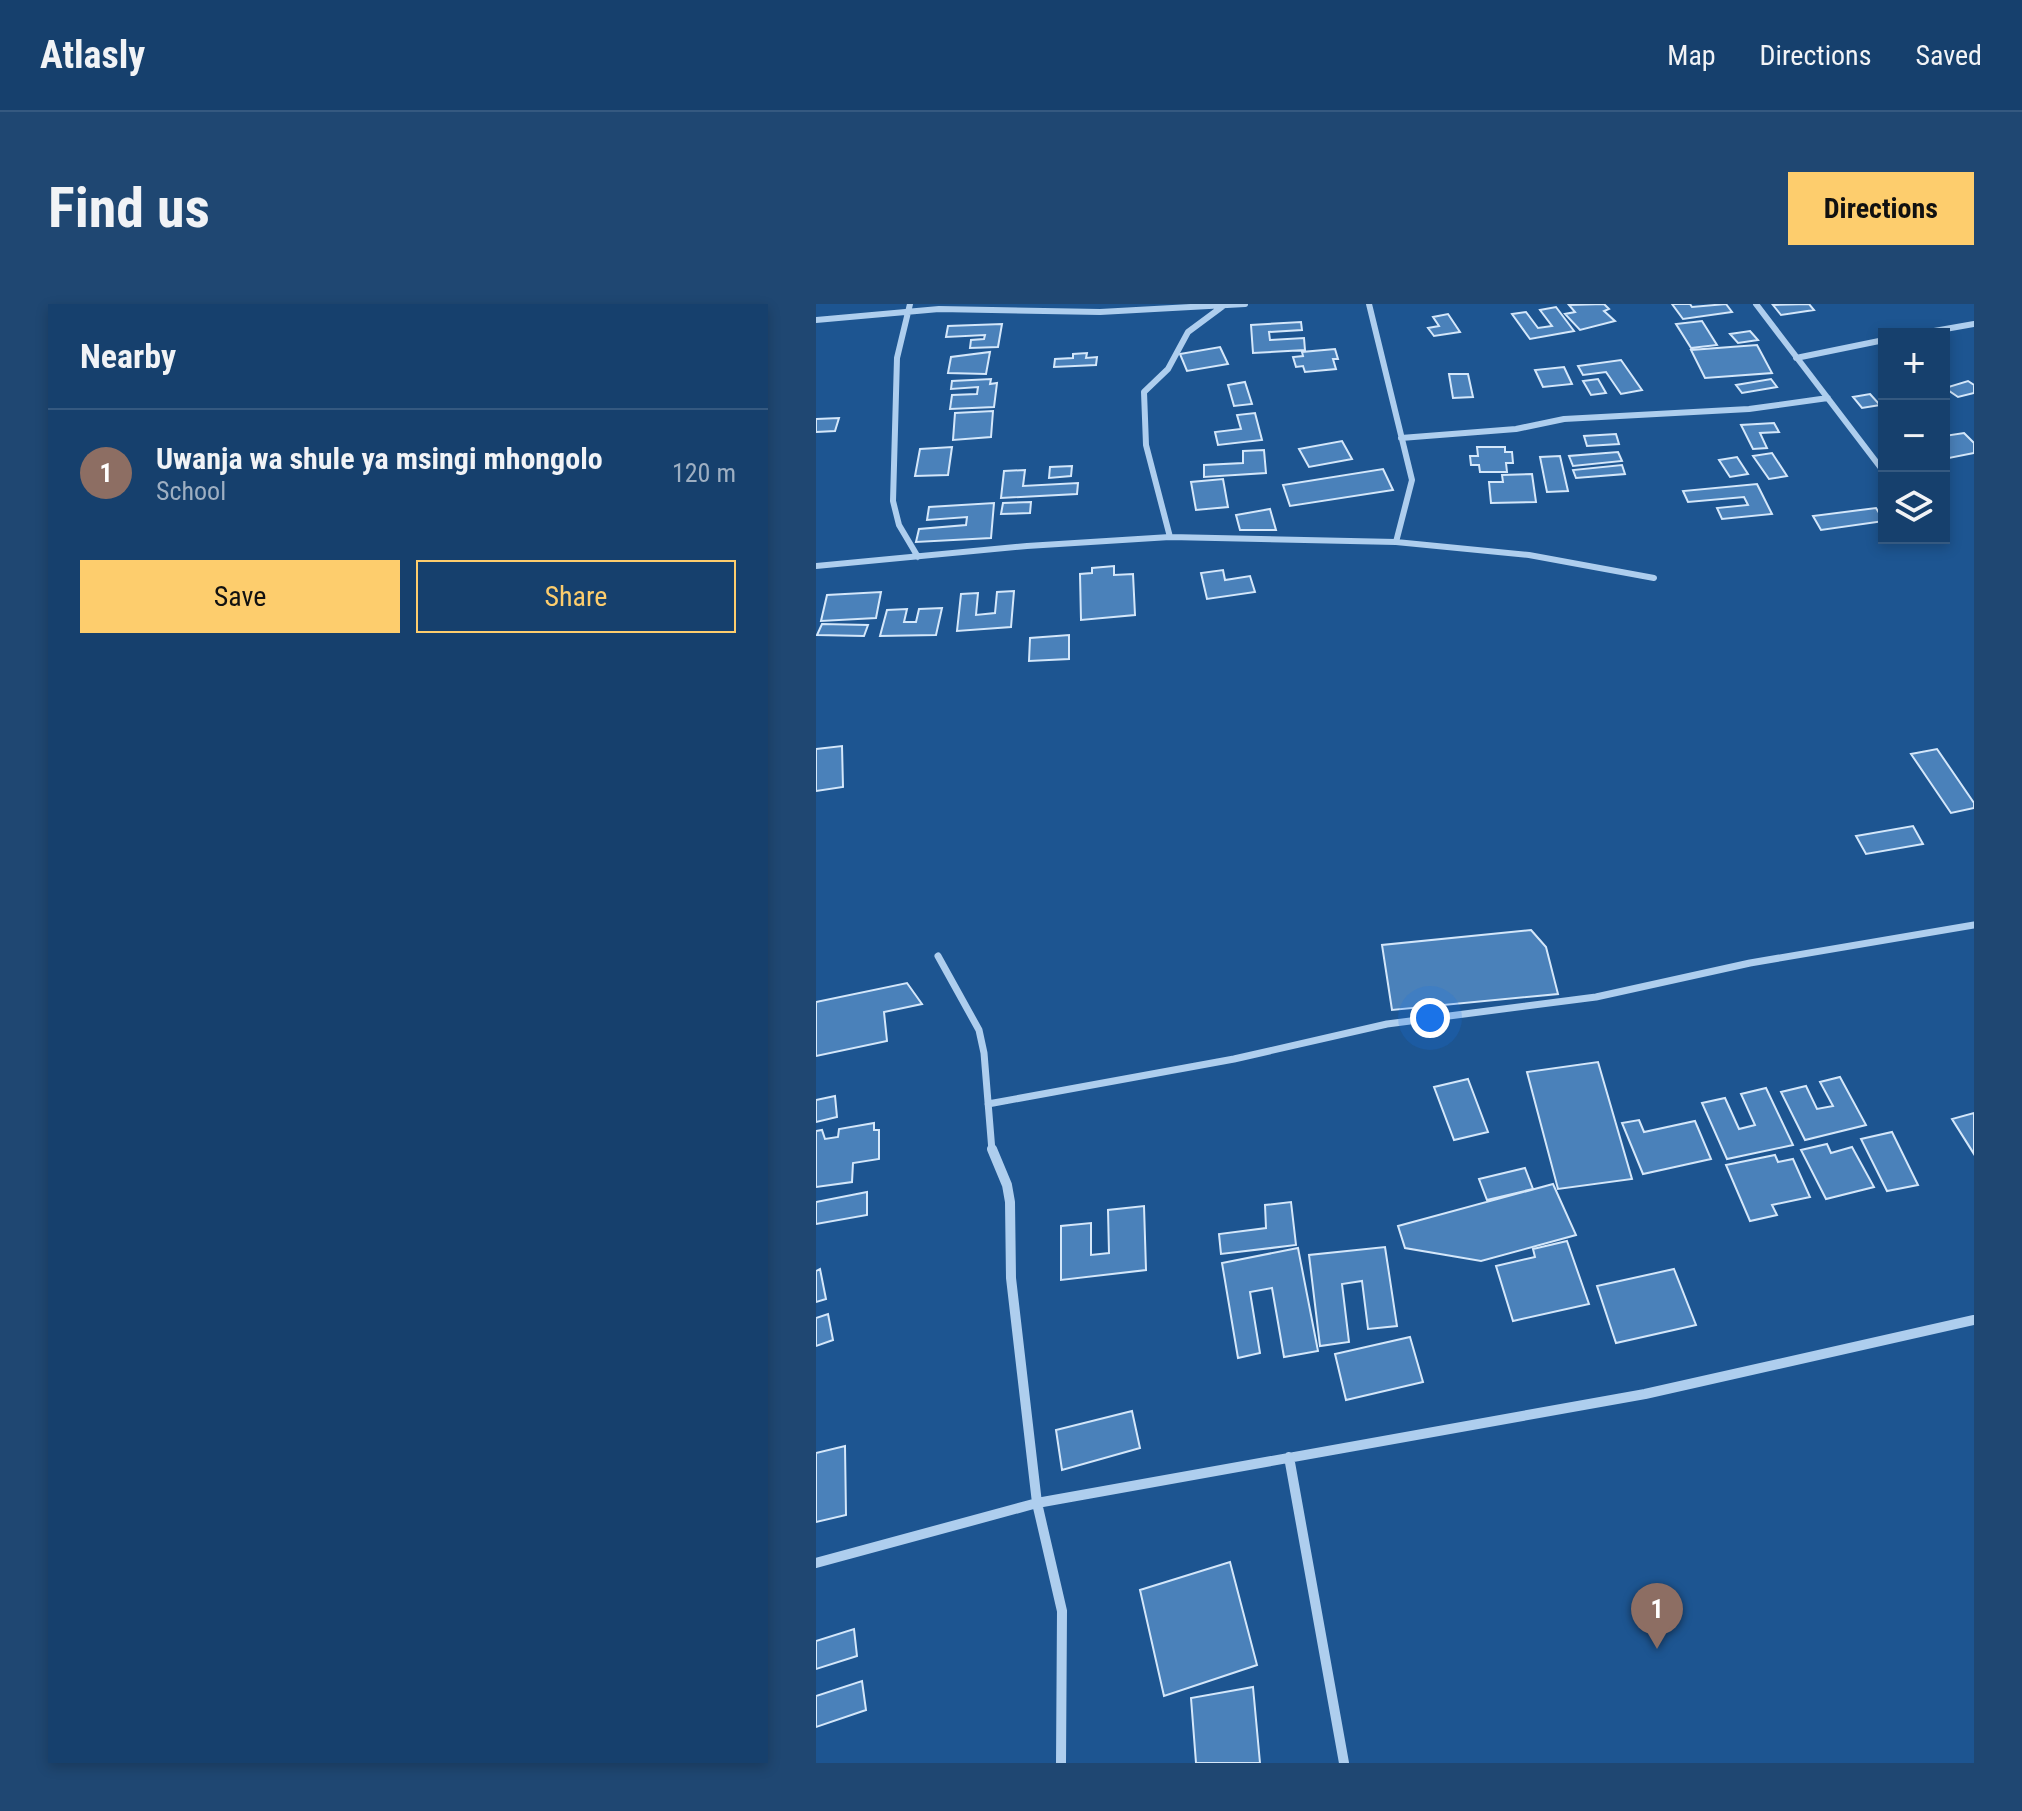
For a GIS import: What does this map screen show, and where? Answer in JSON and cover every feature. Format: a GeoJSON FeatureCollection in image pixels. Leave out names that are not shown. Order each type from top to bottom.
{"type":"FeatureCollection","features":[{"type":"Feature","properties":{"kind":"street"},"geometry":{"type":"LineString","coordinates":[[816,320],[909,308],[1100,312],[1245,304]]}},
{"type":"Feature","properties":{"kind":"street"},"geometry":{"type":"LineString","coordinates":[[1369,304],[1384,354],[1412,480],[1396,542]]}},
{"type":"Feature","properties":{"kind":"street"},"geometry":{"type":"LineString","coordinates":[[1756,304],[1878,464]]}},
{"type":"Feature","properties":{"kind":"street"},"geometry":{"type":"LineString","coordinates":[[1170,537],[1146,445],[1144,392],[1168,369],[1188,332],[1223,306]]}},
{"type":"Feature","properties":{"kind":"street"},"geometry":{"type":"LineString","coordinates":[[909,308],[897,358],[893,501],[899,525],[918,557]]}},
{"type":"Feature","properties":{"kind":"street"},"geometry":{"type":"LineString","coordinates":[[1950,328],[1974,324]]}},
{"type":"Feature","properties":{"kind":"street"},"geometry":{"type":"LineString","coordinates":[[1796,358],[1878,341]]}},
{"type":"Feature","properties":{"kind":"street"},"geometry":{"type":"LineString","coordinates":[[1401,438],[1506,430],[1564,419],[1749,409],[1828,398]]}},
{"type":"Feature","properties":{"kind":"street"},"geometry":{"type":"LineString","coordinates":[[816,566],[1170,537],[1396,542],[1529,555],[1654,578]]}},
{"type":"Feature","properties":{"kind":"street"},"geometry":{"type":"LineString","coordinates":[[988,1104],[1234,1059],[1387,1024],[1596,997],[1750,963],[1974,925]]}},
{"type":"Feature","properties":{"kind":"street"},"geometry":{"type":"LineString","coordinates":[[938,956],[979,1030],[984,1053],[992,1153],[1007,1185],[1010,1202],[1011,1278],[1037,1503],[1062,1611],[1061,1763]]}},
{"type":"Feature","properties":{"kind":"street"},"geometry":{"type":"LineString","coordinates":[[816,1563],[1037,1503],[1645,1394],[1974,1320]]}},
{"type":"Feature","properties":{"kind":"street"},"geometry":{"type":"LineString","coordinates":[[1289,1457],[1344,1763]]}},
{"type":"Feature","properties":{"kind":"building"},"geometry":{"type":"Polygon","coordinates":[[[1604,304],[1609,309],[1604,311],[1615,321],[1580,330],[1565,314],[1575,312],[1569,305],[1604,304]]]}},
{"type":"Feature","properties":{"kind":"building"},"geometry":{"type":"Polygon","coordinates":[[[1672,304],[1690,304],[1692,307],[1726,304],[1732,312],[1683,319],[1672,304]]]}},
{"type":"Feature","properties":{"kind":"building"},"geometry":{"type":"Polygon","coordinates":[[[1809,304],[1814,310],[1781,315],[1773,305],[1809,304]]]}},
{"type":"Feature","properties":{"kind":"building"},"geometry":{"type":"Polygon","coordinates":[[[1556,307],[1574,331],[1530,339],[1512,314],[1526,312],[1538,328],[1552,326],[1540,310],[1556,307]]]}},
{"type":"Feature","properties":{"kind":"building"},"geometry":{"type":"Polygon","coordinates":[[[1448,314],[1460,332],[1434,336],[1428,328],[1439,326],[1433,317],[1448,314]]]}},
{"type":"Feature","properties":{"kind":"building"},"geometry":{"type":"Polygon","coordinates":[[[1702,321],[1717,345],[1691,348],[1676,324],[1702,321]]]}},
{"type":"Feature","properties":{"kind":"building"},"geometry":{"type":"Polygon","coordinates":[[[1301,322],[1302,330],[1269,332],[1270,340],[1304,338],[1305,350],[1253,353],[1251,325],[1301,322]]]}},
{"type":"Feature","properties":{"kind":"building"},"geometry":{"type":"Polygon","coordinates":[[[1002,324],[998,347],[970,348],[971,340],[984,339],[985,335],[946,337],[948,326],[1002,324]]]}},
{"type":"Feature","properties":{"kind":"building"},"geometry":{"type":"Polygon","coordinates":[[[1750,331],[1758,340],[1738,343],[1730,334],[1750,331]]]}},
{"type":"Feature","properties":{"kind":"building"},"geometry":{"type":"Polygon","coordinates":[[[1757,345],[1772,373],[1705,378],[1691,350],[1757,345]]]}},
{"type":"Feature","properties":{"kind":"building"},"geometry":{"type":"Polygon","coordinates":[[[1220,347],[1228,364],[1187,371],[1180,354],[1220,347]]]}},
{"type":"Feature","properties":{"kind":"building"},"geometry":{"type":"Polygon","coordinates":[[[1335,349],[1338,359],[1333,359],[1336,369],[1305,372],[1303,366],[1296,367],[1293,357],[1303,356],[1302,352],[1335,349]]]}},
{"type":"Feature","properties":{"kind":"building"},"geometry":{"type":"Polygon","coordinates":[[[990,352],[986,374],[948,373],[951,357],[990,352]]]}},
{"type":"Feature","properties":{"kind":"building"},"geometry":{"type":"Polygon","coordinates":[[[1087,353],[1086,358],[1097,357],[1096,365],[1054,367],[1055,359],[1087,353]]]}},
{"type":"Feature","properties":{"kind":"building"},"geometry":{"type":"Polygon","coordinates":[[[1621,360],[1642,390],[1621,394],[1606,372],[1583,375],[1578,366],[1621,360]]]}},
{"type":"Feature","properties":{"kind":"building"},"geometry":{"type":"Polygon","coordinates":[[[1564,367],[1572,384],[1543,387],[1535,370],[1564,367]]]}},
{"type":"Feature","properties":{"kind":"building"},"geometry":{"type":"Polygon","coordinates":[[[1449,374],[1468,374],[1473,397],[1453,398],[1449,374]]]}},
{"type":"Feature","properties":{"kind":"building"},"geometry":{"type":"Polygon","coordinates":[[[991,379],[990,384],[997,383],[994,407],[950,409],[952,395],[977,394],[978,387],[951,389],[952,381],[991,379]]]}},
{"type":"Feature","properties":{"kind":"building"},"geometry":{"type":"Polygon","coordinates":[[[1598,379],[1606,393],[1591,395],[1583,381],[1598,379]]]}},
{"type":"Feature","properties":{"kind":"building"},"geometry":{"type":"Polygon","coordinates":[[[1771,379],[1777,387],[1742,393],[1736,385],[1771,379]]]}},
{"type":"Feature","properties":{"kind":"building"},"geometry":{"type":"Polygon","coordinates":[[[1968,381],[1974,385],[1974,393],[1958,397],[1950,391],[1950,386],[1968,381]]]}},
{"type":"Feature","properties":{"kind":"building"},"geometry":{"type":"Polygon","coordinates":[[[1245,382],[1252,404],[1234,406],[1228,385],[1245,382]]]}},
{"type":"Feature","properties":{"kind":"building"},"geometry":{"type":"Polygon","coordinates":[[[1870,394],[1878,405],[1862,408],[1853,397],[1870,394]]]}},
{"type":"Feature","properties":{"kind":"building"},"geometry":{"type":"Polygon","coordinates":[[[993,411],[991,437],[953,440],[955,413],[993,411]]]}},
{"type":"Feature","properties":{"kind":"building"},"geometry":{"type":"Polygon","coordinates":[[[1255,413],[1262,440],[1218,445],[1215,432],[1241,429],[1237,415],[1255,413]]]}},
{"type":"Feature","properties":{"kind":"building"},"geometry":{"type":"Polygon","coordinates":[[[839,418],[835,431],[816,432],[816,419],[839,418]]]}},
{"type":"Feature","properties":{"kind":"building"},"geometry":{"type":"Polygon","coordinates":[[[1774,423],[1779,432],[1760,433],[1767,448],[1753,449],[1741,425],[1774,423]]]}},
{"type":"Feature","properties":{"kind":"building"},"geometry":{"type":"Polygon","coordinates":[[[1964,433],[1974,443],[1974,453],[1950,458],[1950,435],[1964,433]]]}},
{"type":"Feature","properties":{"kind":"building"},"geometry":{"type":"Polygon","coordinates":[[[1616,434],[1619,444],[1587,446],[1584,436],[1616,434]]]}},
{"type":"Feature","properties":{"kind":"building"},"geometry":{"type":"Polygon","coordinates":[[[1342,441],[1352,459],[1309,467],[1299,449],[1342,441]]]}},
{"type":"Feature","properties":{"kind":"building"},"geometry":{"type":"Polygon","coordinates":[[[952,447],[948,475],[915,476],[920,449],[952,447]]]}},
{"type":"Feature","properties":{"kind":"building"},"geometry":{"type":"Polygon","coordinates":[[[1477,447],[1505,447],[1505,452],[1512,452],[1513,463],[1506,463],[1507,472],[1480,472],[1479,465],[1471,465],[1470,456],[1478,456],[1477,447]]]}},
{"type":"Feature","properties":{"kind":"building"},"geometry":{"type":"Polygon","coordinates":[[[1264,450],[1266,473],[1204,477],[1204,465],[1243,463],[1243,451],[1264,450]]]}},
{"type":"Feature","properties":{"kind":"building"},"geometry":{"type":"Polygon","coordinates":[[[1618,452],[1622,461],[1573,466],[1569,456],[1618,452]]]}},
{"type":"Feature","properties":{"kind":"building"},"geometry":{"type":"Polygon","coordinates":[[[1772,453],[1787,476],[1769,479],[1753,456],[1772,453]]]}},
{"type":"Feature","properties":{"kind":"building"},"geometry":{"type":"Polygon","coordinates":[[[1560,456],[1568,491],[1547,492],[1540,457],[1560,456]]]}},
{"type":"Feature","properties":{"kind":"building"},"geometry":{"type":"Polygon","coordinates":[[[1737,457],[1748,474],[1730,477],[1719,460],[1737,457]]]}},
{"type":"Feature","properties":{"kind":"building"},"geometry":{"type":"Polygon","coordinates":[[[1622,465],[1625,474],[1576,478],[1573,470],[1622,465]]]}},
{"type":"Feature","properties":{"kind":"building"},"geometry":{"type":"Polygon","coordinates":[[[1072,466],[1071,476],[1049,478],[1050,467],[1072,466]]]}},
{"type":"Feature","properties":{"kind":"building"},"geometry":{"type":"Polygon","coordinates":[[[1383,469],[1393,490],[1290,506],[1283,485],[1383,469]]]}},
{"type":"Feature","properties":{"kind":"building"},"geometry":{"type":"Polygon","coordinates":[[[1025,470],[1023,486],[1078,483],[1077,494],[1001,498],[1004,471],[1025,470]]]}},
{"type":"Feature","properties":{"kind":"building"},"geometry":{"type":"Polygon","coordinates":[[[1532,474],[1536,502],[1491,503],[1489,482],[1503,482],[1502,475],[1532,474]]]}},
{"type":"Feature","properties":{"kind":"building"},"geometry":{"type":"Polygon","coordinates":[[[1223,479],[1228,507],[1196,510],[1191,482],[1223,479]]]}},
{"type":"Feature","properties":{"kind":"building"},"geometry":{"type":"Polygon","coordinates":[[[1757,484],[1772,514],[1722,519],[1717,508],[1748,505],[1744,497],[1688,502],[1683,491],[1757,484]]]}},
{"type":"Feature","properties":{"kind":"building"},"geometry":{"type":"Polygon","coordinates":[[[1031,502],[1030,513],[1001,514],[1003,503],[1031,502]]]}},
{"type":"Feature","properties":{"kind":"building"},"geometry":{"type":"Polygon","coordinates":[[[994,503],[991,538],[916,542],[919,529],[966,525],[967,517],[927,520],[929,507],[994,503]]]}},
{"type":"Feature","properties":{"kind":"building"},"geometry":{"type":"Polygon","coordinates":[[[1876,508],[1878,522],[1821,530],[1813,516],[1876,508]]]}},
{"type":"Feature","properties":{"kind":"building"},"geometry":{"type":"Polygon","coordinates":[[[1270,509],[1276,530],[1240,530],[1236,515],[1270,509]]]}},
{"type":"Feature","properties":{"kind":"building"},"geometry":{"type":"Polygon","coordinates":[[[1114,566],[1114,575],[1133,574],[1135,615],[1081,620],[1080,574],[1092,573],[1092,568],[1114,566]]]}},
{"type":"Feature","properties":{"kind":"building"},"geometry":{"type":"Polygon","coordinates":[[[1223,570],[1225,580],[1250,576],[1255,592],[1207,599],[1201,573],[1223,570]]]}},
{"type":"Feature","properties":{"kind":"building"},"geometry":{"type":"Polygon","coordinates":[[[1014,591],[1011,627],[957,631],[961,594],[978,593],[976,615],[995,613],[997,592],[1014,591]]]}},
{"type":"Feature","properties":{"kind":"building"},"geometry":{"type":"Polygon","coordinates":[[[881,592],[876,618],[821,621],[827,595],[881,592]]]}},
{"type":"Feature","properties":{"kind":"building"},"geometry":{"type":"Polygon","coordinates":[[[942,608],[936,635],[880,636],[887,610],[907,609],[904,622],[916,622],[919,609],[942,608]]]}},
{"type":"Feature","properties":{"kind":"building"},"geometry":{"type":"Polygon","coordinates":[[[822,624],[868,625],[864,636],[817,635],[822,624]]]}},
{"type":"Feature","properties":{"kind":"building"},"geometry":{"type":"Polygon","coordinates":[[[1069,635],[1069,659],[1029,661],[1030,638],[1069,635]]]}},
{"type":"Feature","properties":{"kind":"building"},"geometry":{"type":"Polygon","coordinates":[[[842,746],[843,787],[816,791],[816,749],[842,746]]]}},
{"type":"Feature","properties":{"kind":"building"},"geometry":{"type":"Polygon","coordinates":[[[1937,749],[1974,803],[1974,808],[1951,813],[1911,754],[1937,749]]]}},
{"type":"Feature","properties":{"kind":"building"},"geometry":{"type":"Polygon","coordinates":[[[1913,826],[1923,844],[1866,854],[1856,836],[1913,826]]]}},
{"type":"Feature","properties":{"kind":"building"},"geometry":{"type":"Polygon","coordinates":[[[1531,930],[1546,947],[1558,994],[1392,1010],[1382,945],[1531,930]]]}},
{"type":"Feature","properties":{"kind":"building"},"geometry":{"type":"Polygon","coordinates":[[[907,983],[922,1004],[884,1012],[887,1041],[816,1056],[816,1002],[907,983]]]}},
{"type":"Feature","properties":{"kind":"building"},"geometry":{"type":"Polygon","coordinates":[[[1598,1062],[1632,1179],[1558,1189],[1527,1072],[1598,1062]]]}},
{"type":"Feature","properties":{"kind":"building"},"geometry":{"type":"Polygon","coordinates":[[[1840,1077],[1866,1125],[1805,1140],[1781,1092],[1806,1086],[1817,1109],[1833,1106],[1820,1082],[1840,1077]]]}},
{"type":"Feature","properties":{"kind":"building"},"geometry":{"type":"Polygon","coordinates":[[[1468,1079],[1488,1132],[1454,1140],[1434,1087],[1468,1079]]]}},
{"type":"Feature","properties":{"kind":"building"},"geometry":{"type":"Polygon","coordinates":[[[1766,1088],[1793,1145],[1727,1159],[1702,1103],[1725,1098],[1739,1129],[1755,1125],[1741,1094],[1766,1088]]]}},
{"type":"Feature","properties":{"kind":"building"},"geometry":{"type":"Polygon","coordinates":[[[835,1096],[837,1117],[816,1122],[816,1100],[835,1096]]]}},
{"type":"Feature","properties":{"kind":"building"},"geometry":{"type":"Polygon","coordinates":[[[1974,1113],[1974,1154],[1952,1119],[1974,1113]]]}},
{"type":"Feature","properties":{"kind":"building"},"geometry":{"type":"Polygon","coordinates":[[[1639,1120],[1644,1132],[1695,1121],[1711,1159],[1643,1174],[1622,1123],[1639,1120]]]}},
{"type":"Feature","properties":{"kind":"building"},"geometry":{"type":"Polygon","coordinates":[[[874,1123],[874,1130],[879,1130],[879,1159],[853,1163],[852,1182],[816,1187],[816,1131],[822,1130],[825,1139],[838,1137],[839,1129],[874,1123]]]}},
{"type":"Feature","properties":{"kind":"building"},"geometry":{"type":"Polygon","coordinates":[[[1892,1132],[1918,1185],[1887,1191],[1861,1139],[1892,1132]]]}},
{"type":"Feature","properties":{"kind":"building"},"geometry":{"type":"Polygon","coordinates":[[[1827,1144],[1831,1153],[1852,1147],[1874,1187],[1826,1199],[1801,1150],[1827,1144]]]}},
{"type":"Feature","properties":{"kind":"building"},"geometry":{"type":"Polygon","coordinates":[[[1775,1155],[1778,1162],[1793,1159],[1810,1197],[1772,1205],[1777,1215],[1750,1221],[1726,1165],[1775,1155]]]}},
{"type":"Feature","properties":{"kind":"building"},"geometry":{"type":"Polygon","coordinates":[[[1525,1168],[1533,1189],[1487,1200],[1479,1179],[1525,1168]]]}},
{"type":"Feature","properties":{"kind":"building"},"geometry":{"type":"Polygon","coordinates":[[[1553,1184],[1576,1235],[1481,1261],[1405,1248],[1398,1226],[1553,1184]]]}},
{"type":"Feature","properties":{"kind":"building"},"geometry":{"type":"Polygon","coordinates":[[[867,1192],[867,1215],[816,1224],[816,1202],[867,1192]]]}},
{"type":"Feature","properties":{"kind":"building"},"geometry":{"type":"Polygon","coordinates":[[[1291,1202],[1296,1245],[1221,1254],[1219,1234],[1266,1228],[1265,1205],[1291,1202]]]}},
{"type":"Feature","properties":{"kind":"building"},"geometry":{"type":"Polygon","coordinates":[[[1144,1206],[1146,1270],[1061,1280],[1061,1226],[1091,1223],[1091,1255],[1109,1253],[1108,1210],[1144,1206]]]}},
{"type":"Feature","properties":{"kind":"building"},"geometry":{"type":"Polygon","coordinates":[[[1567,1241],[1589,1304],[1513,1321],[1496,1266],[1535,1257],[1533,1249],[1567,1241]]]}},
{"type":"Feature","properties":{"kind":"building"},"geometry":{"type":"Polygon","coordinates":[[[1385,1247],[1397,1326],[1368,1329],[1362,1281],[1342,1284],[1349,1342],[1320,1346],[1309,1255],[1385,1247]]]}},
{"type":"Feature","properties":{"kind":"building"},"geometry":{"type":"Polygon","coordinates":[[[1298,1248],[1318,1351],[1284,1357],[1272,1288],[1250,1292],[1260,1353],[1238,1358],[1222,1263],[1298,1248]]]}},
{"type":"Feature","properties":{"kind":"building"},"geometry":{"type":"Polygon","coordinates":[[[820,1269],[826,1299],[816,1302],[816,1271],[820,1269]]]}},
{"type":"Feature","properties":{"kind":"building"},"geometry":{"type":"Polygon","coordinates":[[[1674,1269],[1696,1325],[1616,1343],[1597,1286],[1674,1269]]]}},
{"type":"Feature","properties":{"kind":"building"},"geometry":{"type":"Polygon","coordinates":[[[828,1314],[833,1340],[816,1346],[816,1318],[828,1314]]]}},
{"type":"Feature","properties":{"kind":"building"},"geometry":{"type":"Polygon","coordinates":[[[1410,1337],[1423,1382],[1346,1400],[1335,1354],[1410,1337]]]}},
{"type":"Feature","properties":{"kind":"building"},"geometry":{"type":"Polygon","coordinates":[[[1132,1411],[1140,1448],[1062,1470],[1056,1430],[1132,1411]]]}},
{"type":"Feature","properties":{"kind":"building"},"geometry":{"type":"Polygon","coordinates":[[[845,1446],[846,1515],[816,1522],[816,1453],[845,1446]]]}},
{"type":"Feature","properties":{"kind":"building"},"geometry":{"type":"Polygon","coordinates":[[[1230,1562],[1257,1665],[1164,1696],[1140,1590],[1230,1562]]]}},
{"type":"Feature","properties":{"kind":"building"},"geometry":{"type":"Polygon","coordinates":[[[854,1629],[857,1656],[816,1669],[816,1641],[854,1629]]]}},
{"type":"Feature","properties":{"kind":"building"},"geometry":{"type":"Polygon","coordinates":[[[862,1681],[866,1710],[816,1727],[816,1696],[862,1681]]]}},
{"type":"Feature","properties":{"kind":"building"},"geometry":{"type":"Polygon","coordinates":[[[1253,1687],[1260,1763],[1196,1763],[1191,1698],[1253,1687]]]}},
{"type":"Feature","properties":{"kind":"place","name":"Uwanja wa shule ya msingi mhongolo"},"geometry":{"type":"Point","coordinates":[1657,1649]}}]}
